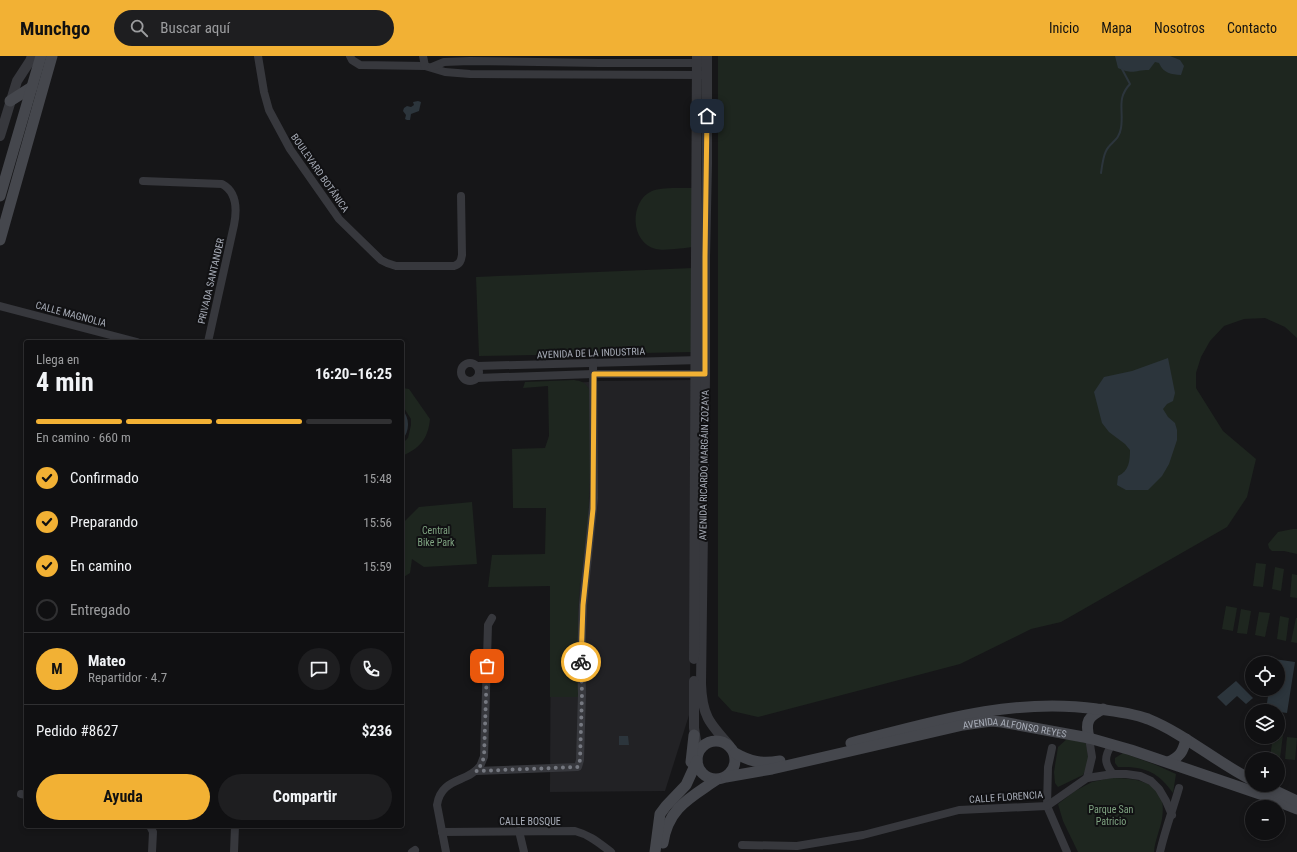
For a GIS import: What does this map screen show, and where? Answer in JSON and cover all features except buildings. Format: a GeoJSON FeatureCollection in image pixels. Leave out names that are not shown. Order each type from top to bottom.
{"type":"FeatureCollection","features":[{"type":"Feature","properties":{"kind":"main road"},"geometry":{"type":"LineString","coordinates":[[0,196],[41,56]]}},
{"type":"Feature","properties":{"kind":"main road"},"geometry":{"type":"LineString","coordinates":[[0,240],[52,59]]}},
{"type":"Feature","properties":{"kind":"main road"},"geometry":{"type":"LineString","coordinates":[[10,100],[32,87]]}},
{"type":"Feature","properties":{"kind":"main road","name":"AVENIDA ALFONSO REYES"},"geometry":{"type":"LineString","coordinates":[[732,749],[746,759],[767,763],[961,715],[1018,706],[1048,705],[1103,709],[1146,718],[1170,729],[1245,776]]}},
{"type":"Feature","properties":{"kind":"main road"},"geometry":{"type":"LineString","coordinates":[[1089,738],[1087,729],[1088,719],[1103,709]]}},
{"type":"Feature","properties":{"kind":"main road","name":"AVENIDA ALFONSO REYES"},"geometry":{"type":"LineString","coordinates":[[662,852],[664,834],[670,819],[686,801],[721,778],[772,769],[978,722],[1002,722],[1089,738],[1112,744],[1260,794],[1297,809]]}},
{"type":"Feature","properties":{"kind":"main road"},"geometry":{"type":"LineString","coordinates":[[691,775],[694,735]]}},
{"type":"Feature","properties":{"kind":"main road"},"geometry":{"type":"LineString","coordinates":[[1168,762],[1176,759],[1181,754],[1186,739]]}},
{"type":"Feature","properties":{"kind":"main road"},"geometry":{"type":"LineString","coordinates":[[655,852],[660,814],[686,785],[691,775],[697,757],[702,746],[708,742],[723,742],[732,749],[736,759],[733,771],[721,778],[710,779],[701,772],[697,757]]}},
{"type":"Feature","properties":{"kind":"main road"},"geometry":{"type":"LineString","coordinates":[[1278,792],[1297,801]]}},
{"type":"Feature","properties":{"kind":"street"},"geometry":{"type":"LineString","coordinates":[[0,136],[18,78],[32,56]]}},
{"type":"Feature","properties":{"kind":"street","name":"BOULEVARD BOTÁNICA"},"geometry":{"type":"LineString","coordinates":[[258,56],[270,110],[290,149],[339,219],[381,260],[396,266],[454,266],[459,264],[462,255],[461,196]]}},
{"type":"Feature","properties":{"kind":"street"},"geometry":{"type":"LineString","coordinates":[[350,56],[352,60],[360,65],[429,66],[444,62],[480,59],[708,59]]}},
{"type":"Feature","properties":{"kind":"street"},"geometry":{"type":"LineString","coordinates":[[423,56],[429,66],[446,72],[470,74],[707,75]]}},
{"type":"Feature","properties":{"kind":"street","name":"AVENIDA RICARDO MARGÁIN ZOZAYA"},"geometry":{"type":"LineString","coordinates":[[697,59],[701,697],[708,720],[732,749]]}},
{"type":"Feature","properties":{"kind":"street","name":"AVENIDA RICARDO MARGÁIN ZOZAYA"},"geometry":{"type":"LineString","coordinates":[[700,360],[705,257],[708,59]]}},
{"type":"Feature","properties":{"kind":"street","name":"PRIVADA SANTANDER"},"geometry":{"type":"LineString","coordinates":[[143,181],[222,184],[227,186],[233,195],[236,215],[208,340]]}},
{"type":"Feature","properties":{"kind":"street","name":"CALLE MAGNOLIA"},"geometry":{"type":"LineString","coordinates":[[0,306],[129,340]]}},
{"type":"Feature","properties":{"kind":"street","name":"AVENIDA DE LA INDUSTRIA"},"geometry":{"type":"LineString","coordinates":[[477,366],[700,360]]}},
{"type":"Feature","properties":{"kind":"street"},"geometry":{"type":"LineString","coordinates":[[476,771],[578,767],[580,760],[583,605],[593,509],[593,362]]}},
{"type":"Feature","properties":{"kind":"street"},"geometry":{"type":"LineString","coordinates":[[467,364],[474,364],[477,366],[480,372],[477,378],[473,381],[467,381],[462,376],[461,372],[464,366],[467,364]]}},
{"type":"Feature","properties":{"kind":"street","name":"AVENIDA DE LA INDUSTRIA"},"geometry":{"type":"LineString","coordinates":[[477,378],[594,374],[700,374]]}},
{"type":"Feature","properties":{"kind":"street","name":"AVENIDA RICARDO MARGÁIN ZOZAYA"},"geometry":{"type":"LineString","coordinates":[[697,757],[694,735],[700,374]]}},
{"type":"Feature","properties":{"kind":"street"},"geometry":{"type":"LineString","coordinates":[[446,852],[437,805],[438,798],[441,792],[449,786],[476,771],[481,765],[484,757],[488,625],[492,618]]}},
{"type":"Feature","properties":{"kind":"street"},"geometry":{"type":"LineString","coordinates":[[1087,778],[1092,757],[1089,738]]}},
{"type":"Feature","properties":{"kind":"street"},"geometry":{"type":"LineString","coordinates":[[1112,744],[1106,756],[1106,764],[1113,774]]}},
{"type":"Feature","properties":{"kind":"street"},"geometry":{"type":"LineString","coordinates":[[1052,748],[1048,767],[1047,806],[1068,852]]}},
{"type":"Feature","properties":{"kind":"street"},"geometry":{"type":"LineString","coordinates":[[1092,757],[1106,756]]}},
{"type":"Feature","properties":{"kind":"street","name":"CALLE FLORENCIA"},"geometry":{"type":"LineString","coordinates":[[742,845],[797,846],[863,835],[959,810],[1047,806],[1087,778],[1113,774],[1140,776],[1151,781],[1159,789],[1172,815]]}},
{"type":"Feature","properties":{"kind":"street"},"geometry":{"type":"LineString","coordinates":[[1160,852],[1179,788]]}},
{"type":"Feature","properties":{"kind":"street"},"geometry":{"type":"LineString","coordinates":[[151,828],[153,832],[152,852]]}},
{"type":"Feature","properties":{"kind":"street"},"geometry":{"type":"LineString","coordinates":[[234,852],[235,828]]}},
{"type":"Feature","properties":{"kind":"street"},"geometry":{"type":"LineString","coordinates":[[519,831],[524,852]]}},
{"type":"Feature","properties":{"kind":"street","name":"CALLE BOSQUE"},"geometry":{"type":"LineString","coordinates":[[442,832],[575,831],[596,840],[611,852]]}},
{"type":"Feature","properties":{"kind":"shaded area"},"geometry":{"type":"Polygon","coordinates":[[[1115,56],[1170,56],[1180,60],[1184,66],[1181,75],[1168,73],[1159,63],[1155,62],[1149,70],[1134,72],[1127,71],[1118,68],[1115,56]]]}},
{"type":"Feature","properties":{"kind":"shaded area"},"geometry":{"type":"Polygon","coordinates":[[[413,102],[421,102],[419,111],[411,114],[410,120],[405,119],[406,115],[403,111],[404,108],[407,106],[411,107],[414,105],[413,102]]]}},
{"type":"Feature","properties":{"kind":"shaded area"},"geometry":{"type":"Polygon","coordinates":[[[1168,358],[1175,393],[1173,401],[1167,404],[1163,409],[1168,417],[1175,423],[1177,440],[1169,464],[1162,476],[1148,490],[1126,490],[1117,485],[1118,476],[1127,468],[1130,458],[1130,450],[1125,444],[1109,432],[1102,423],[1094,392],[1104,377],[1132,371],[1168,358]]]}},
{"type":"Feature","properties":{"kind":"shaded area"},"geometry":{"type":"Polygon","coordinates":[[[691,380],[690,712],[665,791],[550,792],[552,385],[599,381],[691,380]]]}},
{"type":"Feature","properties":{"kind":"shaded area"},"geometry":{"type":"Polygon","coordinates":[[[404,412],[408,420],[408,429],[404,437],[404,412]]]}},
{"type":"Feature","properties":{"kind":"shaded area"},"geometry":{"type":"Polygon","coordinates":[[[1285,661],[1295,662],[1287,713],[1285,713],[1285,704],[1267,704],[1268,696],[1285,696],[1285,661]]]}},
{"type":"Feature","properties":{"kind":"shaded area"},"geometry":{"type":"Polygon","coordinates":[[[1236,681],[1245,690],[1245,696],[1251,696],[1253,698],[1246,704],[1237,696],[1226,706],[1217,697],[1236,681]]]}},
{"type":"Feature","properties":{"kind":"shaded area"},"geometry":{"type":"Polygon","coordinates":[[[619,736],[628,736],[629,745],[619,745],[619,736]]]}},
{"type":"Feature","properties":{"kind":"green space"},"geometry":{"type":"Polygon","coordinates":[[[718,56],[1297,56],[1297,338],[1285,327],[1265,318],[1244,319],[1224,326],[1210,341],[1201,357],[1196,373],[1196,388],[1223,431],[1256,459],[1247,497],[1227,527],[1061,622],[1031,629],[960,664],[758,717],[732,711],[718,696],[718,56]]]}},
{"type":"Feature","properties":{"kind":"green space"},"geometry":{"type":"Polygon","coordinates":[[[695,188],[693,247],[660,250],[647,245],[641,239],[637,231],[636,212],[639,203],[645,196],[655,190],[695,188]]]}},
{"type":"Feature","properties":{"kind":"green space"},"geometry":{"type":"Polygon","coordinates":[[[693,268],[694,352],[479,356],[476,277],[693,268]]]}},
{"type":"Feature","properties":{"kind":"green space"},"geometry":{"type":"Polygon","coordinates":[[[574,380],[583,382],[589,389],[590,469],[588,525],[580,583],[578,611],[578,697],[550,697],[550,586],[488,587],[492,555],[545,554],[546,508],[513,508],[512,449],[545,448],[549,436],[548,386],[523,388],[525,382],[574,380]]]}},
{"type":"Feature","properties":{"kind":"green space"},"geometry":{"type":"Polygon","coordinates":[[[404,388],[409,389],[430,419],[427,432],[422,442],[414,450],[404,455],[404,442],[408,438],[411,419],[404,408],[404,388]]]}},
{"type":"Feature","properties":{"kind":"green space","name":"Central Bike Park"},"geometry":{"type":"Polygon","coordinates":[[[472,502],[477,564],[424,567],[412,559],[410,573],[404,577],[404,522],[419,507],[472,502]]]}},
{"type":"Feature","properties":{"kind":"green space"},"geometry":{"type":"Polygon","coordinates":[[[1297,529],[1297,554],[1284,551],[1272,551],[1269,548],[1268,544],[1278,532],[1297,529]]]}},
{"type":"Feature","properties":{"kind":"green space"},"geometry":{"type":"Polygon","coordinates":[[[1256,563],[1266,564],[1263,587],[1253,586],[1256,563]]]}},
{"type":"Feature","properties":{"kind":"green space"},"geometry":{"type":"Polygon","coordinates":[[[1275,567],[1284,569],[1281,591],[1272,589],[1275,567]]]}},
{"type":"Feature","properties":{"kind":"green space"},"geometry":{"type":"Polygon","coordinates":[[[1292,574],[1297,575],[1297,598],[1290,597],[1292,574]]]}},
{"type":"Feature","properties":{"kind":"green space"},"geometry":{"type":"Polygon","coordinates":[[[1226,606],[1237,608],[1233,631],[1222,629],[1226,606]]]}},
{"type":"Feature","properties":{"kind":"green space"},"geometry":{"type":"Polygon","coordinates":[[[1241,609],[1251,611],[1247,634],[1237,633],[1241,609]]]}},
{"type":"Feature","properties":{"kind":"green space"},"geometry":{"type":"Polygon","coordinates":[[[1259,612],[1270,613],[1265,637],[1255,635],[1259,612]]]}},
{"type":"Feature","properties":{"kind":"green space"},"geometry":{"type":"Polygon","coordinates":[[[1280,616],[1289,618],[1286,641],[1277,639],[1280,616]]]}},
{"type":"Feature","properties":{"kind":"green space"},"geometry":{"type":"Polygon","coordinates":[[[1297,618],[1297,643],[1291,642],[1297,618]]]}},
{"type":"Feature","properties":{"kind":"green space"},"geometry":{"type":"Polygon","coordinates":[[[1287,737],[1297,738],[1295,760],[1285,759],[1287,737]]]}},
{"type":"Feature","properties":{"kind":"green space"},"geometry":{"type":"Polygon","coordinates":[[[1067,739],[1086,743],[1089,763],[1083,775],[1058,787],[1055,783],[1054,772],[1058,747],[1067,739]]]}},
{"type":"Feature","properties":{"kind":"green space"},"geometry":{"type":"Polygon","coordinates":[[[1272,744],[1282,744],[1281,752],[1271,752],[1272,744]]]}},
{"type":"Feature","properties":{"kind":"green space"},"geometry":{"type":"Polygon","coordinates":[[[1123,753],[1176,774],[1173,793],[1162,780],[1149,771],[1118,767],[1115,763],[1115,758],[1123,753]]]}},
{"type":"Feature","properties":{"kind":"green space","name":"Parque San Patricio"},"geometry":{"type":"Polygon","coordinates":[[[1111,778],[1141,781],[1156,790],[1161,797],[1163,807],[1162,819],[1154,852],[1078,852],[1063,821],[1058,804],[1075,791],[1092,782],[1111,778]]]}},
{"type":"Feature","properties":{"kind":"waterway"},"geometry":{"type":"LineString","coordinates":[[1101,173],[1106,151],[1120,132],[1123,95],[1130,84],[1122,69]]}},
{"type":"Feature","properties":{"kind":"way so far"},"geometry":{"type":"LineString","coordinates":[[487,666],[484,757],[481,765],[476,771],[578,767],[580,760],[582,694],[581,662]]}},
{"type":"Feature","properties":{"kind":"route"},"geometry":{"type":"LineString","coordinates":[[581,662],[583,605],[594,498],[594,374],[705,374],[707,116]]}}]}
